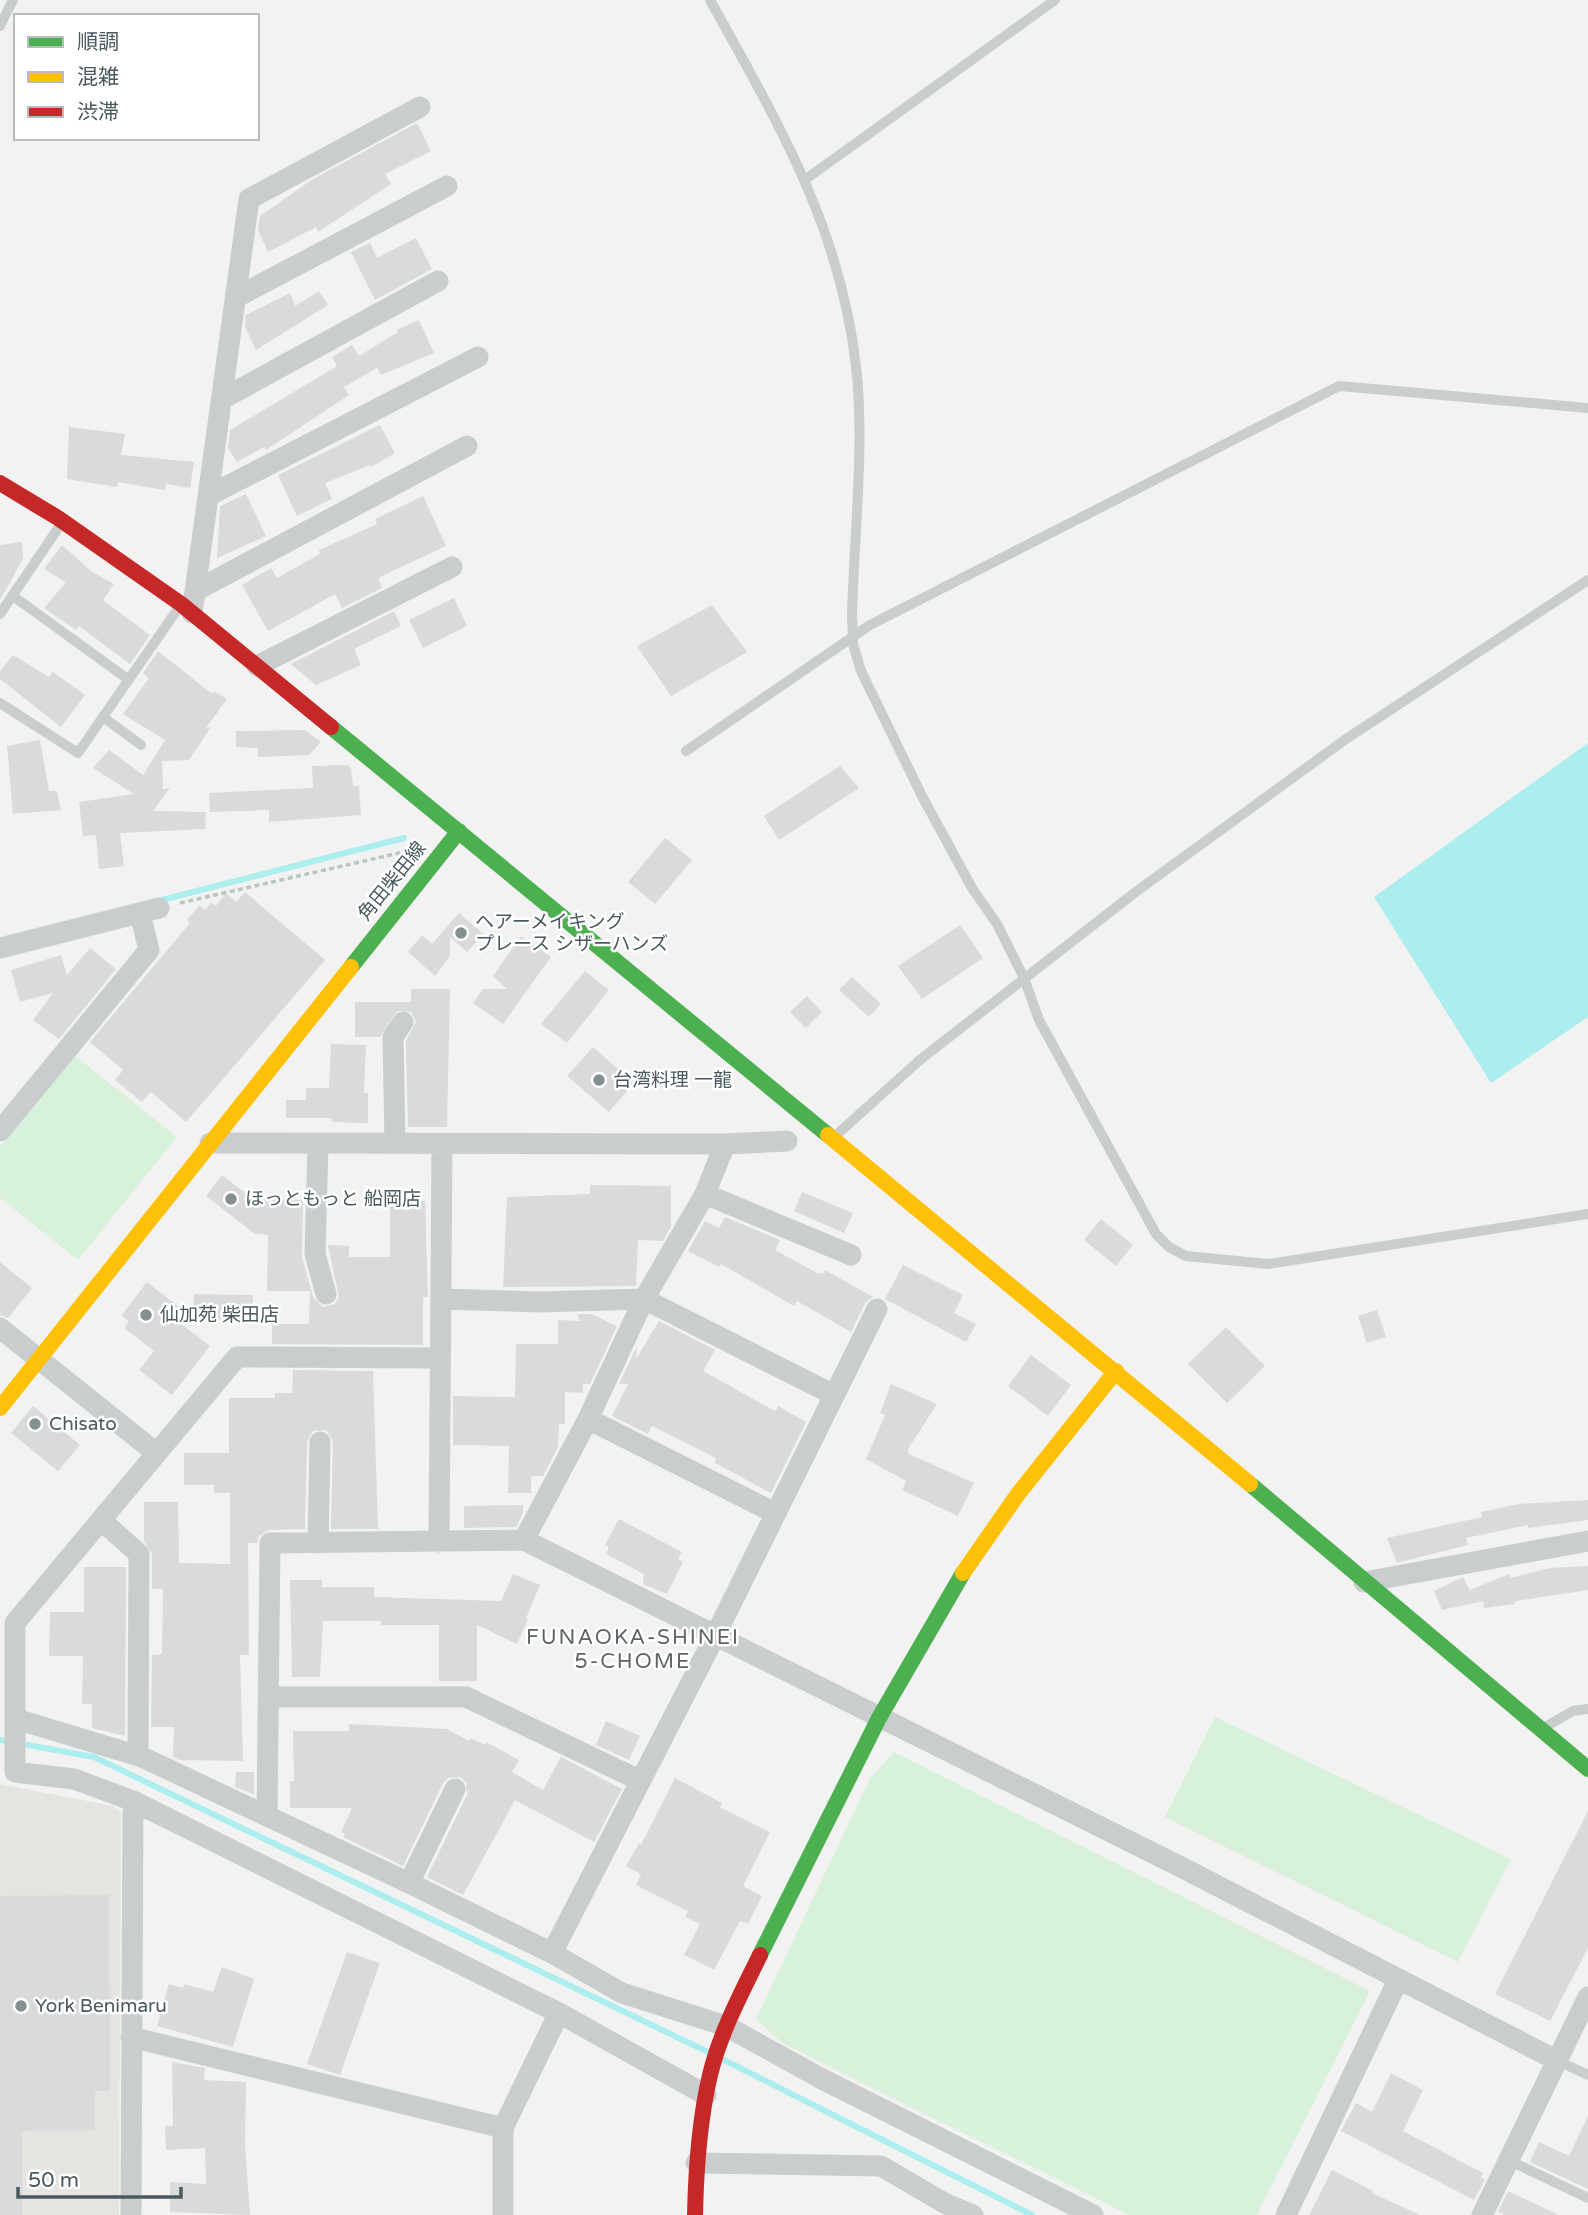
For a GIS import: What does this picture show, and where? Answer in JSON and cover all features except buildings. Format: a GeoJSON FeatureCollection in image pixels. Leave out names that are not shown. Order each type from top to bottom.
{"type":"FeatureCollection","features":[{"type":"Feature","properties":{"kind":"street"},"geometry":{"type":"LineString","coordinates":[[190,603],[208,496],[249,199],[420,107]]}},
{"type":"Feature","properties":{"kind":"street"},"geometry":{"type":"LineString","coordinates":[[235,298],[447,186]]}},
{"type":"Feature","properties":{"kind":"street"},"geometry":{"type":"LineString","coordinates":[[222,399],[438,281]]}},
{"type":"Feature","properties":{"kind":"street"},"geometry":{"type":"LineString","coordinates":[[208,496],[478,356]]}},
{"type":"Feature","properties":{"kind":"street"},"geometry":{"type":"LineString","coordinates":[[190,603],[467,446]]}},
{"type":"Feature","properties":{"kind":"street"},"geometry":{"type":"LineString","coordinates":[[0,483],[190,603],[257,666],[1116,1371],[1588,1769]]}},
{"type":"Feature","properties":{"kind":"street"},"geometry":{"type":"LineString","coordinates":[[257,666],[452,567]]}},
{"type":"Feature","properties":{"kind":"street","name":"角田柴田線"},"geometry":{"type":"LineString","coordinates":[[0,1408],[459,831]]}},
{"type":"Feature","properties":{"kind":"street"},"geometry":{"type":"LineString","coordinates":[[0,948],[149,911],[149,950],[0,1131]]}},
{"type":"Feature","properties":{"kind":"street"},"geometry":{"type":"LineString","coordinates":[[396,1144],[393,1037],[404,1022]]}},
{"type":"Feature","properties":{"kind":"street"},"geometry":{"type":"LineString","coordinates":[[210,1143],[442,1145],[725,1144],[787,1141]]}},
{"type":"Feature","properties":{"kind":"street"},"geometry":{"type":"LineString","coordinates":[[318,1144],[315,1254],[326,1294]]}},
{"type":"Feature","properties":{"kind":"street"},"geometry":{"type":"LineString","coordinates":[[524,1540],[588,1419],[644,1299],[705,1194],[725,1144]]}},
{"type":"Feature","properties":{"kind":"street"},"geometry":{"type":"LineString","coordinates":[[439,1542],[442,1145]]}},
{"type":"Feature","properties":{"kind":"street"},"geometry":{"type":"LineString","coordinates":[[705,1194],[851,1255]]}},
{"type":"Feature","properties":{"kind":"street"},"geometry":{"type":"LineString","coordinates":[[441,1298],[540,1302],[644,1299],[834,1395]]}},
{"type":"Feature","properties":{"kind":"street"},"geometry":{"type":"LineString","coordinates":[[552,1953],[715,1636],[877,1309]]}},
{"type":"Feature","properties":{"kind":"street"},"geometry":{"type":"LineString","coordinates":[[0,1328],[155,1452]]}},
{"type":"Feature","properties":{"kind":"street"},"geometry":{"type":"LineString","coordinates":[[439,1358],[237,1357],[15,1623],[15,1772],[74,1779],[133,1801],[708,2085]]}},
{"type":"Feature","properties":{"kind":"street"},"geometry":{"type":"LineString","coordinates":[[695,2215],[696,2163],[708,2085],[723,2034],[790,1892],[879,1718],[971,1559],[1018,1494],[1116,1371]]}},
{"type":"Feature","properties":{"kind":"street"},"geometry":{"type":"LineString","coordinates":[[588,1419],[775,1513]]}},
{"type":"Feature","properties":{"kind":"street"},"geometry":{"type":"LineString","coordinates":[[318,1543],[320,1442]]}},
{"type":"Feature","properties":{"kind":"street"},"geometry":{"type":"LineString","coordinates":[[102,1520],[139,1554],[138,1756]]}},
{"type":"Feature","properties":{"kind":"street"},"geometry":{"type":"LineString","coordinates":[[267,1815],[270,1543],[524,1540],[1181,1867],[1556,2060]]}},
{"type":"Feature","properties":{"kind":"street"},"geometry":{"type":"LineString","coordinates":[[1364,1582],[1588,1541]]}},
{"type":"Feature","properties":{"kind":"street"},"geometry":{"type":"LineString","coordinates":[[270,1697],[466,1697],[639,1780]]}},
{"type":"Feature","properties":{"kind":"street"},"geometry":{"type":"LineString","coordinates":[[16,1724],[138,1756],[410,1883],[552,1953],[622,1993],[723,2034],[821,2079],[1093,2215]]}},
{"type":"Feature","properties":{"kind":"street"},"geometry":{"type":"LineString","coordinates":[[410,1883],[455,1789]]}},
{"type":"Feature","properties":{"kind":"street"},"geometry":{"type":"LineString","coordinates":[[131,2215],[133,1801]]}},
{"type":"Feature","properties":{"kind":"street"},"geometry":{"type":"LineString","coordinates":[[1286,2215],[1398,1980]]}},
{"type":"Feature","properties":{"kind":"street"},"geometry":{"type":"LineString","coordinates":[[1482,2215],[1588,1997]]}},
{"type":"Feature","properties":{"kind":"street"},"geometry":{"type":"LineString","coordinates":[[503,2215],[503,2128],[559,2013]]}},
{"type":"Feature","properties":{"kind":"street"},"geometry":{"type":"LineString","coordinates":[[131,2037],[503,2128]]}},
{"type":"Feature","properties":{"kind":"street"},"geometry":{"type":"LineString","coordinates":[[696,2163],[881,2166],[946,2209],[973,2215]]}},
{"type":"Feature","properties":{"kind":"lane"},"geometry":{"type":"LineString","coordinates":[[0,26],[13,0]]}},
{"type":"Feature","properties":{"kind":"lane"},"geometry":{"type":"LineString","coordinates":[[710,0],[806,179],[832,248],[848,310],[856,368],[853,637],[861,671],[923,798],[972,888],[997,924],[1024,978],[1039,1020],[1156,1234],[1169,1247],[1186,1256],[1210,1261],[1268,1264],[1588,1214]]}},
{"type":"Feature","properties":{"kind":"lane"},"geometry":{"type":"LineString","coordinates":[[806,179],[1055,0]]}},
{"type":"Feature","properties":{"kind":"lane"},"geometry":{"type":"LineString","coordinates":[[686,751],[870,625],[1339,386],[1588,408]]}},
{"type":"Feature","properties":{"kind":"lane"},"geometry":{"type":"LineString","coordinates":[[0,614],[62,522]]}},
{"type":"Feature","properties":{"kind":"lane"},"geometry":{"type":"LineString","coordinates":[[832,1139],[921,1059],[1024,978],[1346,739],[1588,580]]}},
{"type":"Feature","properties":{"kind":"lane"},"geometry":{"type":"LineString","coordinates":[[13,596],[129,680]]}},
{"type":"Feature","properties":{"kind":"lane"},"geometry":{"type":"LineString","coordinates":[[0,703],[78,753],[129,680],[190,603]]}},
{"type":"Feature","properties":{"kind":"lane"},"geometry":{"type":"LineString","coordinates":[[103,717],[141,745]]}},
{"type":"Feature","properties":{"kind":"lane"},"geometry":{"type":"LineString","coordinates":[[1540,1730],[1573,1711],[1588,1709]]}},
{"type":"Feature","properties":{"kind":"lane"},"geometry":{"type":"LineString","coordinates":[[1556,2060],[1588,2075]]}},
{"type":"Feature","properties":{"kind":"lane"},"geometry":{"type":"LineString","coordinates":[[1508,2160],[1588,2199]]}},
{"type":"Feature","properties":{"kind":"path"},"geometry":{"type":"LineString","coordinates":[[149,911],[417,849]]}},
{"type":"Feature","properties":{"kind":"shaded area"},"geometry":{"type":"Polygon","coordinates":[[[0,1784],[113,1806],[121,1813],[119,2215],[0,2215],[0,1784]]]}},
{"type":"Feature","properties":{"kind":"green space"},"geometry":{"type":"Polygon","coordinates":[[[74,1055],[177,1137],[78,1260],[0,1198],[0,1146],[74,1055]]]}},
{"type":"Feature","properties":{"kind":"green space"},"geometry":{"type":"Polygon","coordinates":[[[1215,1717],[1511,1859],[1458,1962],[1165,1817],[1215,1717]]]}},
{"type":"Feature","properties":{"kind":"green space"},"geometry":{"type":"Polygon","coordinates":[[[894,1752],[1370,1991],[1257,2215],[1129,2215],[782,2043],[756,2019],[870,1778],[894,1752]]]}},
{"type":"Feature","properties":{"kind":"water"},"geometry":{"type":"Polygon","coordinates":[[[1588,743],[1588,1017],[1491,1083],[1374,897],[1588,743]]]}},
{"type":"Feature","properties":{"kind":"waterway"},"geometry":{"type":"LineString","coordinates":[[158,901],[404,838]]}},
{"type":"Feature","properties":{"kind":"waterway"},"geometry":{"type":"LineString","coordinates":[[0,1740],[94,1757],[708,2052]]}},
{"type":"Feature","properties":{"kind":"waterway"},"geometry":{"type":"LineString","coordinates":[[724,2060],[1032,2215]]}},
{"type":"Feature","properties":{"kind":"traffic: fast"},"geometry":{"type":"LineString","coordinates":[[331,727],[828,1135]]}},
{"type":"Feature","properties":{"kind":"traffic: fast"},"geometry":{"type":"LineString","coordinates":[[351,967],[459,831]]}},
{"type":"Feature","properties":{"kind":"traffic: fast"},"geometry":{"type":"LineString","coordinates":[[1250,1484],[1588,1769]]}},
{"type":"Feature","properties":{"kind":"traffic: fast"},"geometry":{"type":"LineString","coordinates":[[760,1955],[879,1718],[963,1573]]}},
{"type":"Feature","properties":{"kind":"traffic: slow"},"geometry":{"type":"LineString","coordinates":[[0,1408],[351,967]]}},
{"type":"Feature","properties":{"kind":"traffic: slow"},"geometry":{"type":"LineString","coordinates":[[828,1135],[1250,1484]]}},
{"type":"Feature","properties":{"kind":"traffic: slow"},"geometry":{"type":"LineString","coordinates":[[963,1573],[1018,1494],[1116,1371]]}},
{"type":"Feature","properties":{"kind":"traffic: jam"},"geometry":{"type":"LineString","coordinates":[[0,483],[58,518],[181,604],[331,727]]}},
{"type":"Feature","properties":{"kind":"traffic: jam"},"geometry":{"type":"LineString","coordinates":[[695,2215],[699,2145],[710,2075],[725,2029],[760,1955]]}},
{"type":"Feature","properties":{"kind":"place","name":"ヘアーメイキング プレース シザーハンズ"},"geometry":{"type":"Point","coordinates":[461,933]}},
{"type":"Feature","properties":{"kind":"place","name":"台湾料理 一龍"},"geometry":{"type":"Point","coordinates":[599,1080]}},
{"type":"Feature","properties":{"kind":"place","name":"ほっともっと 船岡店"},"geometry":{"type":"Point","coordinates":[231,1199]}},
{"type":"Feature","properties":{"kind":"place","name":"仙加苑 柴田店"},"geometry":{"type":"Point","coordinates":[146,1315]}},
{"type":"Feature","properties":{"kind":"place","name":"Chisato"},"geometry":{"type":"Point","coordinates":[35,1424]}},
{"type":"Feature","properties":{"kind":"place","name":"York Benimaru"},"geometry":{"type":"Point","coordinates":[21,2006]}},
{"type":"Feature","properties":{"kind":"district","name":"FUNAOKA-SHINEI 5-CHOME"},"geometry":{"type":"Point","coordinates":[633,1649]}}]}
